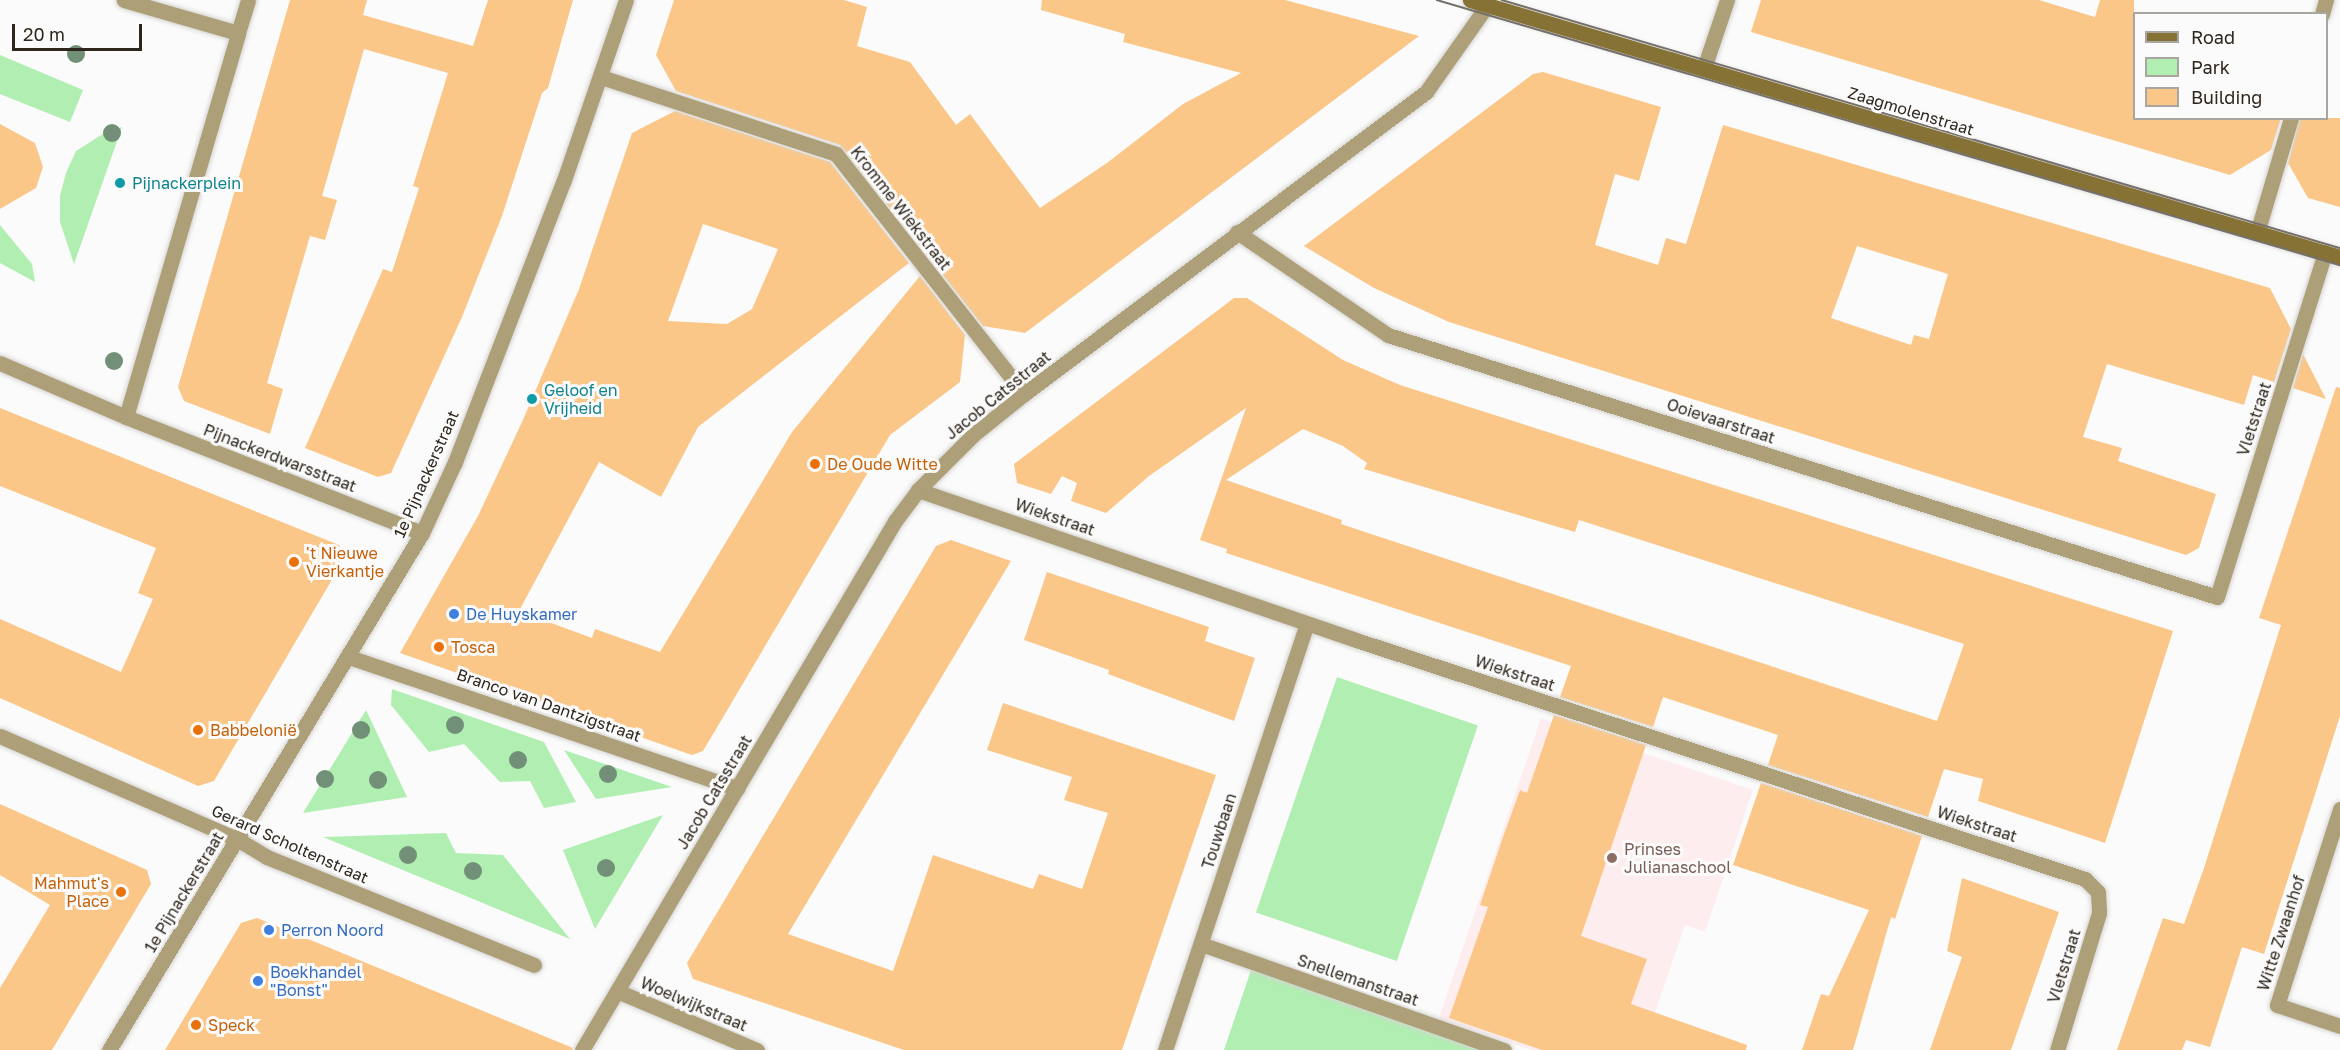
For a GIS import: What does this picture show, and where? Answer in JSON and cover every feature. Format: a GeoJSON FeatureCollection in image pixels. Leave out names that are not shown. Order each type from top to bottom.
{"type":"FeatureCollection","features":[{"type":"Feature","properties":{"kind":"street"},"geometry":{"type":"LineString","coordinates":[[124,0],[238,33]]}},
{"type":"Feature","properties":{"kind":"street"},"geometry":{"type":"LineString","coordinates":[[0,363],[126,417],[248,0]]}},
{"type":"Feature","properties":{"kind":"street","name":"1e Pijnackerstraat"},"geometry":{"type":"LineString","coordinates":[[109,1050],[422,533],[459,451],[600,77],[626,0]]}},
{"type":"Feature","properties":{"kind":"street","name":"Zaagmolenstraat"},"geometry":{"type":"LineString","coordinates":[[1470,0],[2333,255]]}},
{"type":"Feature","properties":{"kind":"street"},"geometry":{"type":"LineString","coordinates":[[1704,68],[1726,0]]}},
{"type":"Feature","properties":{"kind":"street","name":"Jacob Catsstraat"},"geometry":{"type":"LineString","coordinates":[[582,1050],[895,521],[918,490],[973,435],[1024,394],[1426,92],[1488,4]]}},
{"type":"Feature","properties":{"kind":"street","name":"Kromme Wiekstraat"},"geometry":{"type":"LineString","coordinates":[[600,77],[836,154],[1024,394]]}},
{"type":"Feature","properties":{"kind":"street"},"geometry":{"type":"LineString","coordinates":[[2257,233],[2290,120]]}},
{"type":"Feature","properties":{"kind":"street","name":"Ooievaarstraat"},"geometry":{"type":"LineString","coordinates":[[1237,232],[1388,335],[2217,597]]}},
{"type":"Feature","properties":{"kind":"street","name":"Vletstraat"},"geometry":{"type":"LineString","coordinates":[[2217,597],[2333,255]]}},
{"type":"Feature","properties":{"kind":"street","name":"Pijnackerdwarsstraat"},"geometry":{"type":"LineString","coordinates":[[126,417],[422,533]]}},
{"type":"Feature","properties":{"kind":"street","name":"Wiekstraat"},"geometry":{"type":"LineString","coordinates":[[918,490],[1307,624],[2085,879],[2098,892]]}},
{"type":"Feature","properties":{"kind":"street","name":"Touwbaan"},"geometry":{"type":"LineString","coordinates":[[1165,1050],[1307,624]]}},
{"type":"Feature","properties":{"kind":"street","name":"Branco van Dantzigstraat"},"geometry":{"type":"LineString","coordinates":[[349,657],[738,788]]}},
{"type":"Feature","properties":{"kind":"street","name":"Gerard Scholtenstraat"},"geometry":{"type":"LineString","coordinates":[[0,736],[237,839],[267,857],[534,965]]}},
{"type":"Feature","properties":{"kind":"street","name":"Witte Zwaanhof"},"geometry":{"type":"LineString","coordinates":[[2340,809],[2277,1005],[2340,1026]]}},
{"type":"Feature","properties":{"kind":"street","name":"Vletstraat"},"geometry":{"type":"LineString","coordinates":[[2057,1050],[2099,913],[2098,892]]}},
{"type":"Feature","properties":{"kind":"street","name":"Snellemanstraat"},"geometry":{"type":"LineString","coordinates":[[1201,944],[1504,1050]]}},
{"type":"Feature","properties":{"kind":"street","name":"Woelwijkstraat"},"geometry":{"type":"LineString","coordinates":[[617,992],[758,1050]]}},
{"type":"Feature","properties":{"kind":"shaded area","name":"Prinses Julianaschool"},"geometry":{"type":"Polygon","coordinates":[[[1541,718],[1753,790],[1705,932],[1685,925],[1642,1050],[1532,1050],[1439,1018],[1541,718]]]}},
{"type":"Feature","properties":{"kind":"green space"},"geometry":{"type":"Polygon","coordinates":[[[0,55],[83,90],[70,122],[0,94],[0,55]]]}},
{"type":"Feature","properties":{"kind":"green space"},"geometry":{"type":"Polygon","coordinates":[[[122,127],[74,264],[60,222],[60,196],[66,173],[76,151],[106,132],[122,127]]]}},
{"type":"Feature","properties":{"kind":"green space"},"geometry":{"type":"Polygon","coordinates":[[[0,225],[32,264],[35,282],[0,263],[0,225]]]}},
{"type":"Feature","properties":{"kind":"green space"},"geometry":{"type":"Polygon","coordinates":[[[1337,677],[1478,726],[1397,961],[1256,912],[1337,677]]]}},
{"type":"Feature","properties":{"kind":"green space"},"geometry":{"type":"Polygon","coordinates":[[[392,689],[544,742],[576,802],[544,808],[530,781],[500,782],[464,744],[429,752],[391,705],[392,689]]]}},
{"type":"Feature","properties":{"kind":"green space"},"geometry":{"type":"Polygon","coordinates":[[[366,710],[407,797],[303,813],[366,710]]]}},
{"type":"Feature","properties":{"kind":"green space"},"geometry":{"type":"Polygon","coordinates":[[[564,750],[672,787],[596,799],[564,750]]]}},
{"type":"Feature","properties":{"kind":"green space"},"geometry":{"type":"Polygon","coordinates":[[[663,815],[595,929],[563,850],[663,815]]]}},
{"type":"Feature","properties":{"kind":"green space"},"geometry":{"type":"Polygon","coordinates":[[[446,833],[456,853],[503,855],[570,939],[323,837],[446,833]]]}},
{"type":"Feature","properties":{"kind":"green space"},"geometry":{"type":"Polygon","coordinates":[[[1251,970],[1482,1050],[1224,1050],[1251,970]]]}},
{"type":"Feature","properties":{"kind":"building"},"geometry":{"type":"Polygon","coordinates":[[[290,0],[367,0],[363,15],[473,46],[488,0],[573,0],[548,88],[542,93],[502,216],[462,317],[391,473],[378,477],[305,448],[383,269],[392,272],[419,188],[413,186],[448,73],[364,49],[322,196],[337,200],[325,240],[310,236],[267,383],[283,389],[270,434],[184,401],[178,387],[290,0]]]}},
{"type":"Feature","properties":{"kind":"building"},"geometry":{"type":"Polygon","coordinates":[[[674,0],[844,0],[867,7],[857,46],[910,62],[956,125],[970,114],[1040,208],[1107,163],[1183,104],[1241,73],[1123,42],[1125,34],[1041,10],[1042,0],[1285,0],[1419,36],[1025,333],[983,326],[840,145],[676,91],[656,55],[674,0]]]}},
{"type":"Feature","properties":{"kind":"building"},"geometry":{"type":"Polygon","coordinates":[[[1761,0],[2039,0],[2095,17],[2100,0],[2134,0],[2133,120],[2280,120],[2271,150],[2230,175],[1751,32],[1761,0]]]}},
{"type":"Feature","properties":{"kind":"building"},"geometry":{"type":"Polygon","coordinates":[[[1543,72],[1661,107],[1639,181],[1615,174],[1595,245],[1658,265],[1666,238],[1686,244],[1723,125],[2270,288],[2291,329],[2274,382],[2253,375],[2244,405],[2107,364],[2083,437],[2122,448],[2118,461],[2216,494],[2199,548],[2186,555],[1449,322],[1374,288],[1304,246],[1533,74],[1543,72]],[[1857,246],[1831,318],[1911,345],[1914,335],[1929,339],[1948,274],[1857,246]]]}},
{"type":"Feature","properties":{"kind":"building"},"geometry":{"type":"Polygon","coordinates":[[[675,111],[830,162],[909,263],[698,427],[661,497],[599,462],[519,611],[592,638],[595,629],[660,652],[792,432],[920,276],[965,335],[960,382],[890,435],[703,751],[692,755],[400,653],[478,516],[522,422],[579,289],[632,133],[675,111]],[[703,224],[668,321],[727,324],[752,309],[778,249],[703,224]]]}},
{"type":"Feature","properties":{"kind":"building"},"geometry":{"type":"Polygon","coordinates":[[[2340,118],[2340,207],[2308,198],[2288,163],[2299,120],[2340,118]]]}},
{"type":"Feature","properties":{"kind":"building"},"geometry":{"type":"Polygon","coordinates":[[[0,124],[35,143],[43,167],[36,188],[0,209],[0,124]]]}},
{"type":"Feature","properties":{"kind":"building"},"geometry":{"type":"Polygon","coordinates":[[[1234,298],[1247,298],[1343,360],[1400,385],[2173,631],[2105,843],[1978,801],[1983,779],[1944,769],[1928,817],[1768,765],[1778,735],[1663,697],[1653,727],[1560,697],[1571,666],[1226,553],[1227,549],[1200,540],[1246,408],[1149,476],[1106,513],[1071,501],[1077,483],[1062,476],[1051,494],[1017,483],[1014,464],[1234,298]],[[1303,429],[1226,480],[1342,520],[1341,524],[1937,721],[1964,644],[1579,520],[1575,532],[1364,469],[1367,463],[1343,446],[1303,429]]]}},
{"type":"Feature","properties":{"kind":"building"},"geometry":{"type":"Polygon","coordinates":[[[2303,354],[2326,399],[2293,388],[2303,354]]]}},
{"type":"Feature","properties":{"kind":"building"},"geometry":{"type":"Polygon","coordinates":[[[2336,387],[2340,388],[2340,716],[2264,954],[2242,947],[2210,1047],[2186,1040],[2182,1050],[2117,1050],[2163,918],[2184,924],[2204,868],[2281,625],[2259,618],[2336,387]]]}},
{"type":"Feature","properties":{"kind":"building"},"geometry":{"type":"Polygon","coordinates":[[[0,408],[339,545],[344,559],[214,781],[198,786],[0,698],[0,619],[121,672],[153,599],[138,593],[156,548],[0,486],[0,408]]]}},
{"type":"Feature","properties":{"kind":"building"},"geometry":{"type":"Polygon","coordinates":[[[951,540],[1011,561],[788,934],[893,971],[933,855],[1033,889],[1039,874],[1082,889],[1108,813],[1064,800],[1072,777],[987,750],[1003,703],[1216,775],[1122,1050],[904,1050],[693,979],[687,963],[936,546],[951,540]]]}},
{"type":"Feature","properties":{"kind":"building"},"geometry":{"type":"Polygon","coordinates":[[[1047,572],[1209,627],[1205,641],[1255,658],[1234,721],[1108,674],[1109,670],[1024,640],[1047,572]]]}},
{"type":"Feature","properties":{"kind":"building","name":"Prinses Julianaschool"},"geometry":{"type":"Polygon","coordinates":[[[1554,715],[1646,745],[1581,936],[1647,959],[1631,1004],[1747,1045],[1746,1050],[1542,1050],[1449,1018],[1488,907],[1480,905],[1503,837],[1520,790],[1527,793],[1554,715]]]}},
{"type":"Feature","properties":{"kind":"building"},"geometry":{"type":"Polygon","coordinates":[[[1761,783],[1922,836],[1895,919],[1891,917],[1853,1050],[1802,1050],[1821,994],[1829,996],[1869,910],[1733,865],[1761,783]]]}},
{"type":"Feature","properties":{"kind":"building"},"geometry":{"type":"Polygon","coordinates":[[[0,804],[147,870],[151,884],[52,1050],[0,1050],[0,988],[50,905],[0,875],[0,804]]]}},
{"type":"Feature","properties":{"kind":"building"},"geometry":{"type":"Polygon","coordinates":[[[1962,878],[2059,912],[2011,1050],[1930,1050],[1962,957],[1947,951],[1962,878]]]}},
{"type":"Feature","properties":{"kind":"building"},"geometry":{"type":"Polygon","coordinates":[[[257,918],[573,1048],[572,1050],[165,1050],[241,923],[257,918]]]}},
{"type":"Feature","properties":{"kind":"tram line"},"geometry":{"type":"LineString","coordinates":[[1437,0],[2340,265]]}},
{"type":"Feature","properties":{"kind":"tram line"},"geometry":{"type":"LineString","coordinates":[[1502,0],[2340,248]]}},
{"type":"Feature","properties":{"kind":"place","name":"Pijnackerplein"},"geometry":{"type":"Point","coordinates":[120,183]}},
{"type":"Feature","properties":{"kind":"place","name":"Geloof en Vrijheid"},"geometry":{"type":"Point","coordinates":[532,399]}},
{"type":"Feature","properties":{"kind":"place","name":"De Oude Witte"},"geometry":{"type":"Point","coordinates":[815,464]}},
{"type":"Feature","properties":{"kind":"place","name":"'t Nieuwe Vierkantje"},"geometry":{"type":"Point","coordinates":[294,562]}},
{"type":"Feature","properties":{"kind":"place","name":"De Huyskamer"},"geometry":{"type":"Point","coordinates":[454,614]}},
{"type":"Feature","properties":{"kind":"place","name":"Tosca"},"geometry":{"type":"Point","coordinates":[439,647]}},
{"type":"Feature","properties":{"kind":"place","name":"Babbelonië"},"geometry":{"type":"Point","coordinates":[198,730]}},
{"type":"Feature","properties":{"kind":"place","name":"Prinses Julianaschool"},"geometry":{"type":"Point","coordinates":[1612,858]}},
{"type":"Feature","properties":{"kind":"place","name":"Mahmut's Place"},"geometry":{"type":"Point","coordinates":[121,892]}},
{"type":"Feature","properties":{"kind":"place","name":"Perron Noord"},"geometry":{"type":"Point","coordinates":[269,930]}},
{"type":"Feature","properties":{"kind":"place","name":"Boekhandel \"Bonst\""},"geometry":{"type":"Point","coordinates":[258,981]}},
{"type":"Feature","properties":{"kind":"place","name":"Speck"},"geometry":{"type":"Point","coordinates":[196,1025]}}]}
